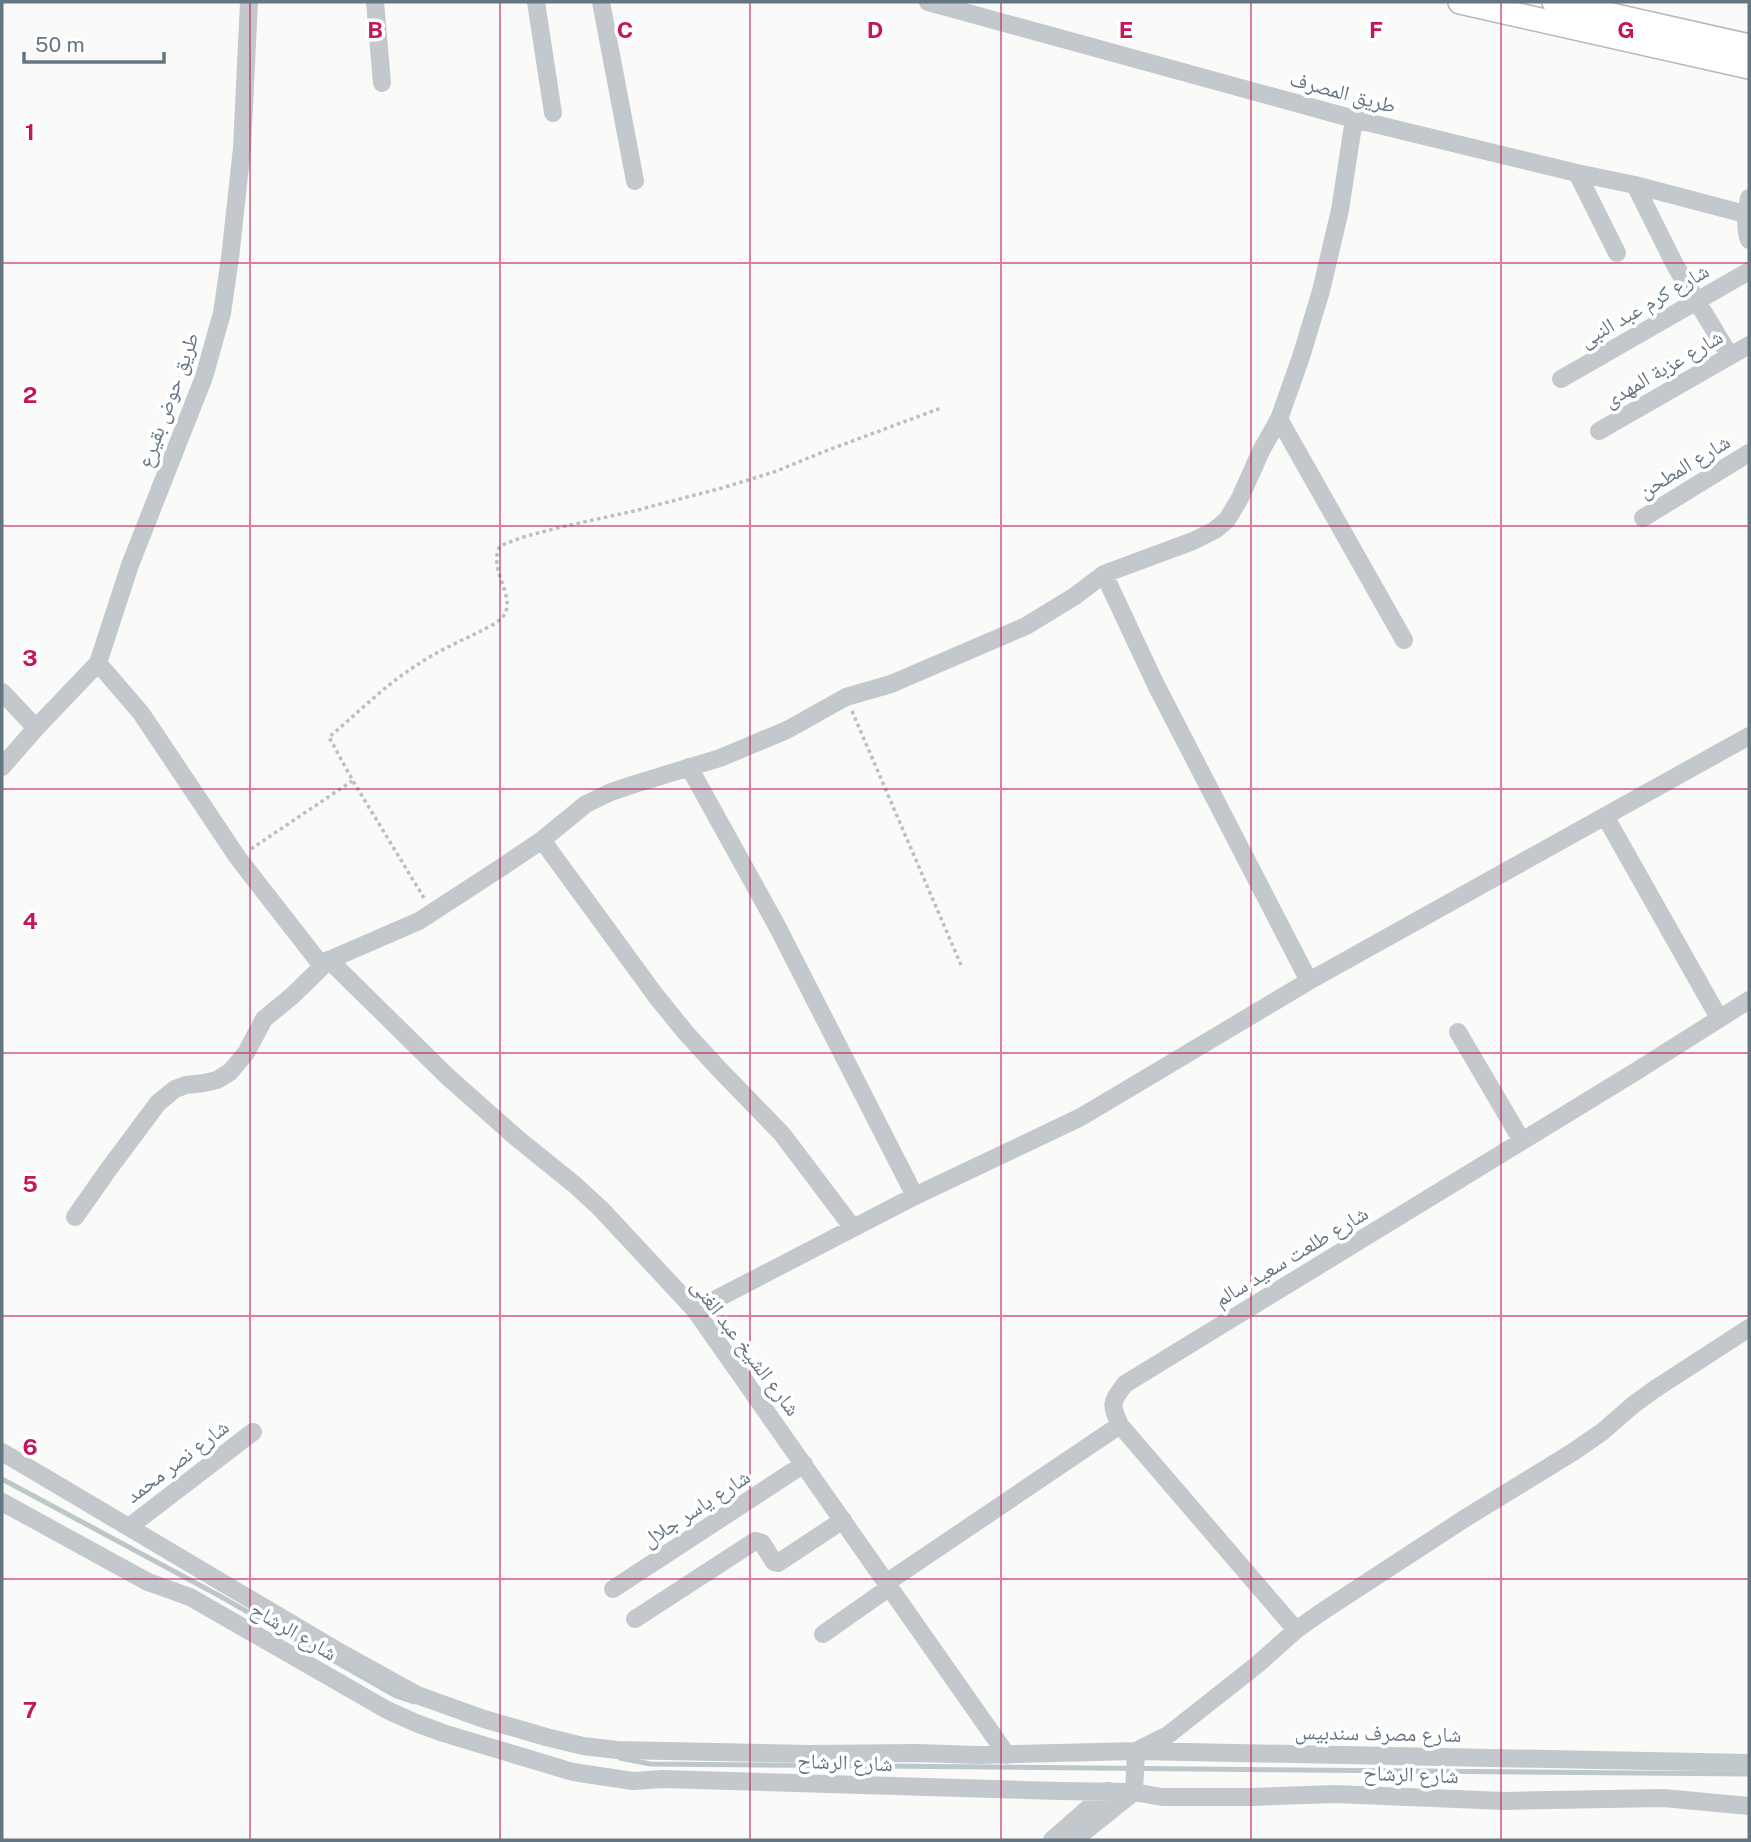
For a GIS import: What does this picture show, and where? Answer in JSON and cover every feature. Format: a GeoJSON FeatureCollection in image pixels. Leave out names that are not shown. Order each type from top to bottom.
{"type":"FeatureCollection","features":[{"type":"Feature","properties":{"kind":"main road"},"geometry":{"type":"LineString","coordinates":[[1460,2],[1749,66]]}},
{"type":"Feature","properties":{"kind":"main road"},"geometry":{"type":"LineString","coordinates":[[1554,2],[1586,6],[1749,46]]}},
{"type":"Feature","properties":{"kind":"street","name":"طريق حوض بقيرع"},"geometry":{"type":"LineString","coordinates":[[2,767],[98,663],[135,552],[204,377],[222,313],[230,258],[242,148],[249,2]]}},
{"type":"Feature","properties":{"kind":"street"},"geometry":{"type":"LineString","coordinates":[[374,2],[382,83]]}},
{"type":"Feature","properties":{"kind":"street"},"geometry":{"type":"LineString","coordinates":[[536,2],[553,113]]}},
{"type":"Feature","properties":{"kind":"street"},"geometry":{"type":"LineString","coordinates":[[601,2],[635,181]]}},
{"type":"Feature","properties":{"kind":"street","name":"طريق المصرف"},"geometry":{"type":"LineString","coordinates":[[928,2],[1354,119],[1577,173],[1748,209]]}},
{"type":"Feature","properties":{"kind":"street"},"geometry":{"type":"LineString","coordinates":[[75,1217],[158,1103],[175,1089],[217,1080],[230,1072],[246,1053],[264,1019],[329,960],[419,921],[542,840],[586,804],[611,792],[720,758],[787,730],[846,696],[891,684],[1027,626],[1104,574],[1193,541],[1215,530],[1227,520],[1279,419],[1301,358],[1321,291],[1340,210],[1354,119]]}},
{"type":"Feature","properties":{"kind":"street"},"geometry":{"type":"LineString","coordinates":[[1577,173],[1617,253]]}},
{"type":"Feature","properties":{"kind":"street"},"geometry":{"type":"LineString","coordinates":[[1634,185],[1675,265],[1730,356]]}},
{"type":"Feature","properties":{"kind":"street"},"geometry":{"type":"LineString","coordinates":[[1748,209],[1749,240]]}},
{"type":"Feature","properties":{"kind":"street","name":"شارع كرم عبد النبى"},"geometry":{"type":"LineString","coordinates":[[1561,379],[1749,271]]}},
{"type":"Feature","properties":{"kind":"street","name":"شارع عزبة المهدى"},"geometry":{"type":"LineString","coordinates":[[1600,431],[1749,345]]}},
{"type":"Feature","properties":{"kind":"street"},"geometry":{"type":"LineString","coordinates":[[1279,419],[1404,640]]}},
{"type":"Feature","properties":{"kind":"street","name":"شارع المطحن"},"geometry":{"type":"LineString","coordinates":[[1643,517],[1749,453]]}},
{"type":"Feature","properties":{"kind":"street"},"geometry":{"type":"LineString","coordinates":[[1104,574],[1156,685],[1309,981]]}},
{"type":"Feature","properties":{"kind":"street"},"geometry":{"type":"LineString","coordinates":[[98,663],[141,713],[238,859]]}},
{"type":"Feature","properties":{"kind":"street"},"geometry":{"type":"LineString","coordinates":[[2,692],[36,728]]}},
{"type":"Feature","properties":{"kind":"street"},"geometry":{"type":"LineString","coordinates":[[695,1310],[915,1196],[1081,1116],[1309,981],[1749,736]]}},
{"type":"Feature","properties":{"kind":"street"},"geometry":{"type":"LineString","coordinates":[[689,767],[789,948],[915,1196]]}},
{"type":"Feature","properties":{"kind":"street"},"geometry":{"type":"LineString","coordinates":[[1605,816],[1719,1018]]}},
{"type":"Feature","properties":{"kind":"street"},"geometry":{"type":"LineString","coordinates":[[542,840],[656,996],[702,1051],[782,1134],[853,1228]]}},
{"type":"Feature","properties":{"kind":"street","name":"شارع الشيخ عبد الغنى"},"geometry":{"type":"LineString","coordinates":[[238,859],[320,962],[329,960],[465,1093],[601,1209],[695,1310],[1007,1755]]}},
{"type":"Feature","properties":{"kind":"street","name":"شارع طلعت سعيد سالم"},"geometry":{"type":"LineString","coordinates":[[1120,1425],[1113,1409],[1113,1399],[1125,1384],[1749,1000]]}},
{"type":"Feature","properties":{"kind":"street"},"geometry":{"type":"LineString","coordinates":[[1458,1032],[1522,1141]]}},
{"type":"Feature","properties":{"kind":"street"},"geometry":{"type":"LineString","coordinates":[[1074,1840],[1134,1792],[1136,1751],[1168,1735],[1258,1664],[1296,1630],[1464,1519],[1589,1442],[1655,1389],[1749,1328]]}},
{"type":"Feature","properties":{"kind":"street"},"geometry":{"type":"LineString","coordinates":[[823,1634],[888,1585],[1120,1425],[1296,1630]]}},
{"type":"Feature","properties":{"kind":"street","name":"شارع نصر محمد"},"geometry":{"type":"LineString","coordinates":[[129,1527],[253,1432]]}},
{"type":"Feature","properties":{"kind":"street","name":"شارع الرشاح"},"geometry":{"type":"LineString","coordinates":[[2,1452],[417,1695],[484,1719],[583,1746],[617,1750],[1007,1755]]}},
{"type":"Feature","properties":{"kind":"street","name":"شارع ياسر جلال"},"geometry":{"type":"LineString","coordinates":[[613,1589],[804,1464]]}},
{"type":"Feature","properties":{"kind":"street","name":"شارع الرشاح"},"geometry":{"type":"LineString","coordinates":[[2,1502],[149,1582],[190,1597],[406,1719],[443,1733],[573,1772],[633,1781],[663,1779],[1108,1791],[1162,1797],[1335,1794],[1504,1801],[1663,1798],[1749,1806]]}},
{"type":"Feature","properties":{"kind":"street"},"geometry":{"type":"LineString","coordinates":[[635,1619],[755,1541],[761,1542],[778,1563],[843,1520]]}},
{"type":"Feature","properties":{"kind":"street","name":"شارع مصرف سندبيس"},"geometry":{"type":"LineString","coordinates":[[1007,1755],[1136,1751],[1749,1763]]}},
{"type":"Feature","properties":{"kind":"street"},"geometry":{"type":"LineString","coordinates":[[1052,1840],[1108,1791]]}},
{"type":"Feature","properties":{"kind":"path"},"geometry":{"type":"LineString","coordinates":[[433,912],[329,737],[399,677],[502,618],[507,598],[496,565],[500,546],[523,537],[634,512],[774,472],[942,408]]}},
{"type":"Feature","properties":{"kind":"path"},"geometry":{"type":"LineString","coordinates":[[846,696],[961,965]]}},
{"type":"Feature","properties":{"kind":"path"},"geometry":{"type":"LineString","coordinates":[[238,859],[353,781]]}},
{"type":"Feature","properties":{"kind":"waterway"},"geometry":{"type":"LineString","coordinates":[[2,1479],[218,1595],[396,1696],[414,1702]]}},
{"type":"Feature","properties":{"kind":"waterway"},"geometry":{"type":"LineString","coordinates":[[620,1758],[650,1764],[1749,1774]]}}]}
